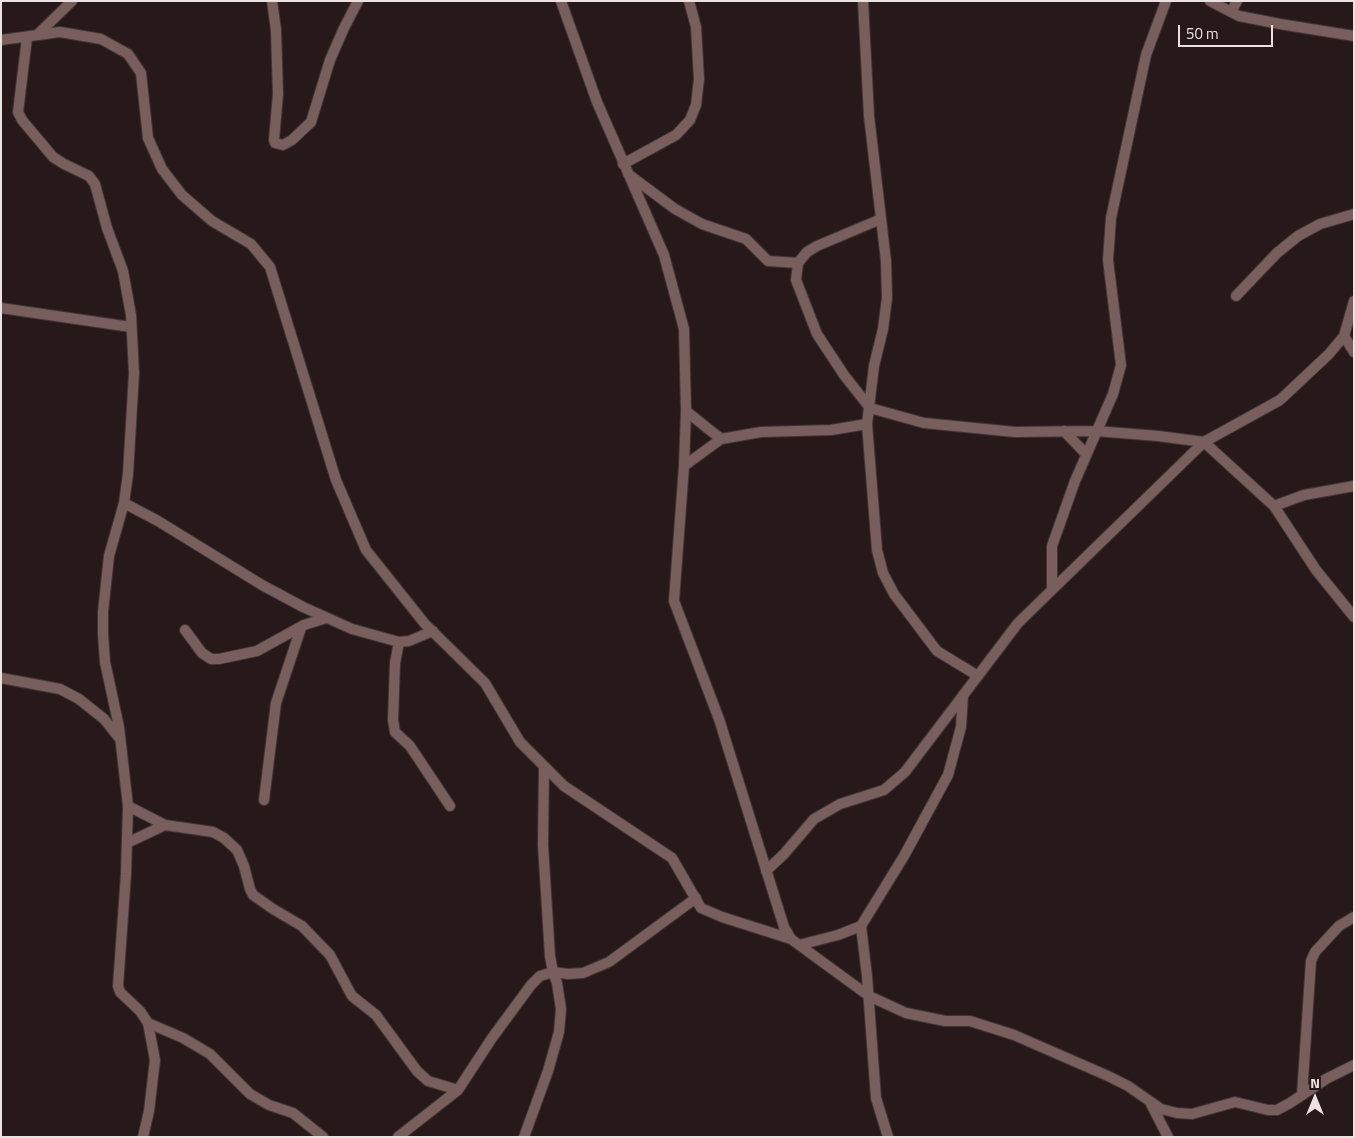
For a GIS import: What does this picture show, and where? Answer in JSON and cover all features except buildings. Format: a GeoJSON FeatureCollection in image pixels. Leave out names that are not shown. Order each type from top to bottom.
{"type":"FeatureCollection","features":[{"type":"Feature","properties":{"kind":"street"},"geometry":{"type":"LineString","coordinates":[[72,1],[31,37],[18,112],[22,120],[53,157],[89,176],[95,184],[107,228],[123,271],[131,327],[134,373],[128,474],[124,503],[108,556],[102,634],[105,662],[121,740],[128,806],[118,986],[120,992],[140,1011],[148,1023],[155,1060],[150,1111],[143,1137]]}},
{"type":"Feature","properties":{"kind":"street"},"geometry":{"type":"LineString","coordinates":[[272,1],[276,30],[278,94],[274,140],[275,143],[283,145],[292,140],[310,122],[330,60],[358,1]]}},
{"type":"Feature","properties":{"kind":"street"},"geometry":{"type":"LineString","coordinates":[[561,1],[597,102],[664,255],[684,329],[686,411],[684,466],[674,601],[719,719],[784,927],[795,942]]}},
{"type":"Feature","properties":{"kind":"street"},"geometry":{"type":"LineString","coordinates":[[626,169],[676,135],[690,120],[696,105],[699,79],[696,27],[689,1]]}},
{"type":"Feature","properties":{"kind":"street"},"geometry":{"type":"LineString","coordinates":[[862,1],[869,116],[886,261],[887,298],[883,330],[874,366],[867,424],[877,550],[883,573],[894,594],[937,651],[978,676]]}},
{"type":"Feature","properties":{"kind":"street"},"geometry":{"type":"LineString","coordinates":[[1052,590],[1052,546],[1086,454],[1113,394],[1120,365],[1108,260],[1111,218],[1146,55],[1166,1]]}},
{"type":"Feature","properties":{"kind":"street"},"geometry":{"type":"LineString","coordinates":[[1210,1],[1239,16],[1354,36]]}},
{"type":"Feature","properties":{"kind":"street"},"geometry":{"type":"LineString","coordinates":[[1231,12],[1236,1]]}},
{"type":"Feature","properties":{"kind":"street"},"geometry":{"type":"LineString","coordinates":[[1,40],[60,32],[101,39],[128,54],[140,73],[148,138],[162,169],[182,195],[212,220],[251,244],[270,267],[336,480],[366,550],[433,631],[485,683],[520,742],[564,786],[672,858],[701,908],[722,917],[771,931],[795,942],[869,996],[906,1013],[945,1021],[970,1021],[1014,1035],[1108,1076],[1128,1086],[1150,1103],[1177,1112],[1192,1114],[1235,1102],[1268,1110],[1277,1110],[1354,1065]]}},
{"type":"Feature","properties":{"kind":"street"},"geometry":{"type":"LineString","coordinates":[[626,169],[675,209],[702,224],[746,239],[768,261],[798,263]]}},
{"type":"Feature","properties":{"kind":"street"},"geometry":{"type":"LineString","coordinates":[[1236,296],[1277,253],[1298,236],[1320,224],[1354,214]]}},
{"type":"Feature","properties":{"kind":"street"},"geometry":{"type":"LineString","coordinates":[[881,219],[807,252],[798,263],[796,280],[817,334],[844,375],[870,408],[924,423],[1015,432],[1096,431],[1204,442],[1274,506],[1316,570],[1354,617]]}},
{"type":"Feature","properties":{"kind":"street"},"geometry":{"type":"LineString","coordinates":[[1354,301],[1348,333],[1354,352]]}},
{"type":"Feature","properties":{"kind":"street"},"geometry":{"type":"LineString","coordinates":[[1,308],[131,327]]}},
{"type":"Feature","properties":{"kind":"street"},"geometry":{"type":"LineString","coordinates":[[766,871],[814,820],[840,804],[884,790],[905,772],[1018,623],[1204,442],[1280,400],[1348,333]]}},
{"type":"Feature","properties":{"kind":"street"},"geometry":{"type":"LineString","coordinates":[[686,411],[721,439]]}},
{"type":"Feature","properties":{"kind":"street"},"geometry":{"type":"LineString","coordinates":[[684,466],[721,439],[762,432],[831,430],[867,424]]}},
{"type":"Feature","properties":{"kind":"street"},"geometry":{"type":"LineString","coordinates":[[1064,431],[1086,454]]}},
{"type":"Feature","properties":{"kind":"street"},"geometry":{"type":"LineString","coordinates":[[1274,506],[1304,495],[1354,486]]}},
{"type":"Feature","properties":{"kind":"street"},"geometry":{"type":"LineString","coordinates":[[124,503],[158,521],[239,571],[303,607],[352,630],[399,642],[409,641],[433,631]]}},
{"type":"Feature","properties":{"kind":"street"},"geometry":{"type":"LineString","coordinates":[[264,800],[276,703],[302,627],[303,607]]}},
{"type":"Feature","properties":{"kind":"street"},"geometry":{"type":"LineString","coordinates":[[185,630],[202,653],[211,658],[219,659],[257,651],[302,627],[326,618]]}},
{"type":"Feature","properties":{"kind":"street"},"geometry":{"type":"LineString","coordinates":[[399,642],[395,663],[393,720],[395,732],[410,746],[450,806]]}},
{"type":"Feature","properties":{"kind":"street"},"geometry":{"type":"LineString","coordinates":[[1,678],[60,689],[79,698],[104,719],[121,740]]}},
{"type":"Feature","properties":{"kind":"street"},"geometry":{"type":"LineString","coordinates":[[795,942],[838,935],[861,926],[904,856],[948,775],[961,727],[963,695]]}},
{"type":"Feature","properties":{"kind":"street"},"geometry":{"type":"LineString","coordinates":[[524,1137],[548,1071],[559,1032],[561,1009],[550,956],[543,845],[544,766]]}},
{"type":"Feature","properties":{"kind":"street"},"geometry":{"type":"LineString","coordinates":[[128,806],[165,825],[213,832],[224,838],[237,850],[253,895],[302,926],[330,955],[352,996],[376,1015],[417,1072],[428,1081],[458,1090]]}},
{"type":"Feature","properties":{"kind":"street"},"geometry":{"type":"LineString","coordinates":[[127,843],[165,825]]}},
{"type":"Feature","properties":{"kind":"street"},"geometry":{"type":"LineString","coordinates":[[398,1137],[458,1090],[492,1038],[531,985],[540,976],[553,972],[583,973],[609,962],[696,898]]}},
{"type":"Feature","properties":{"kind":"street"},"geometry":{"type":"LineString","coordinates":[[1302,1095],[1311,961],[1315,952],[1339,926],[1354,917]]}},
{"type":"Feature","properties":{"kind":"street"},"geometry":{"type":"LineString","coordinates":[[861,926],[869,996],[876,1098],[888,1137]]}},
{"type":"Feature","properties":{"kind":"street"},"geometry":{"type":"LineString","coordinates":[[148,1023],[183,1038],[210,1054],[250,1094],[293,1113],[323,1137]]}},
{"type":"Feature","properties":{"kind":"street"},"geometry":{"type":"LineString","coordinates":[[1150,1103],[1168,1137]]}}]}
